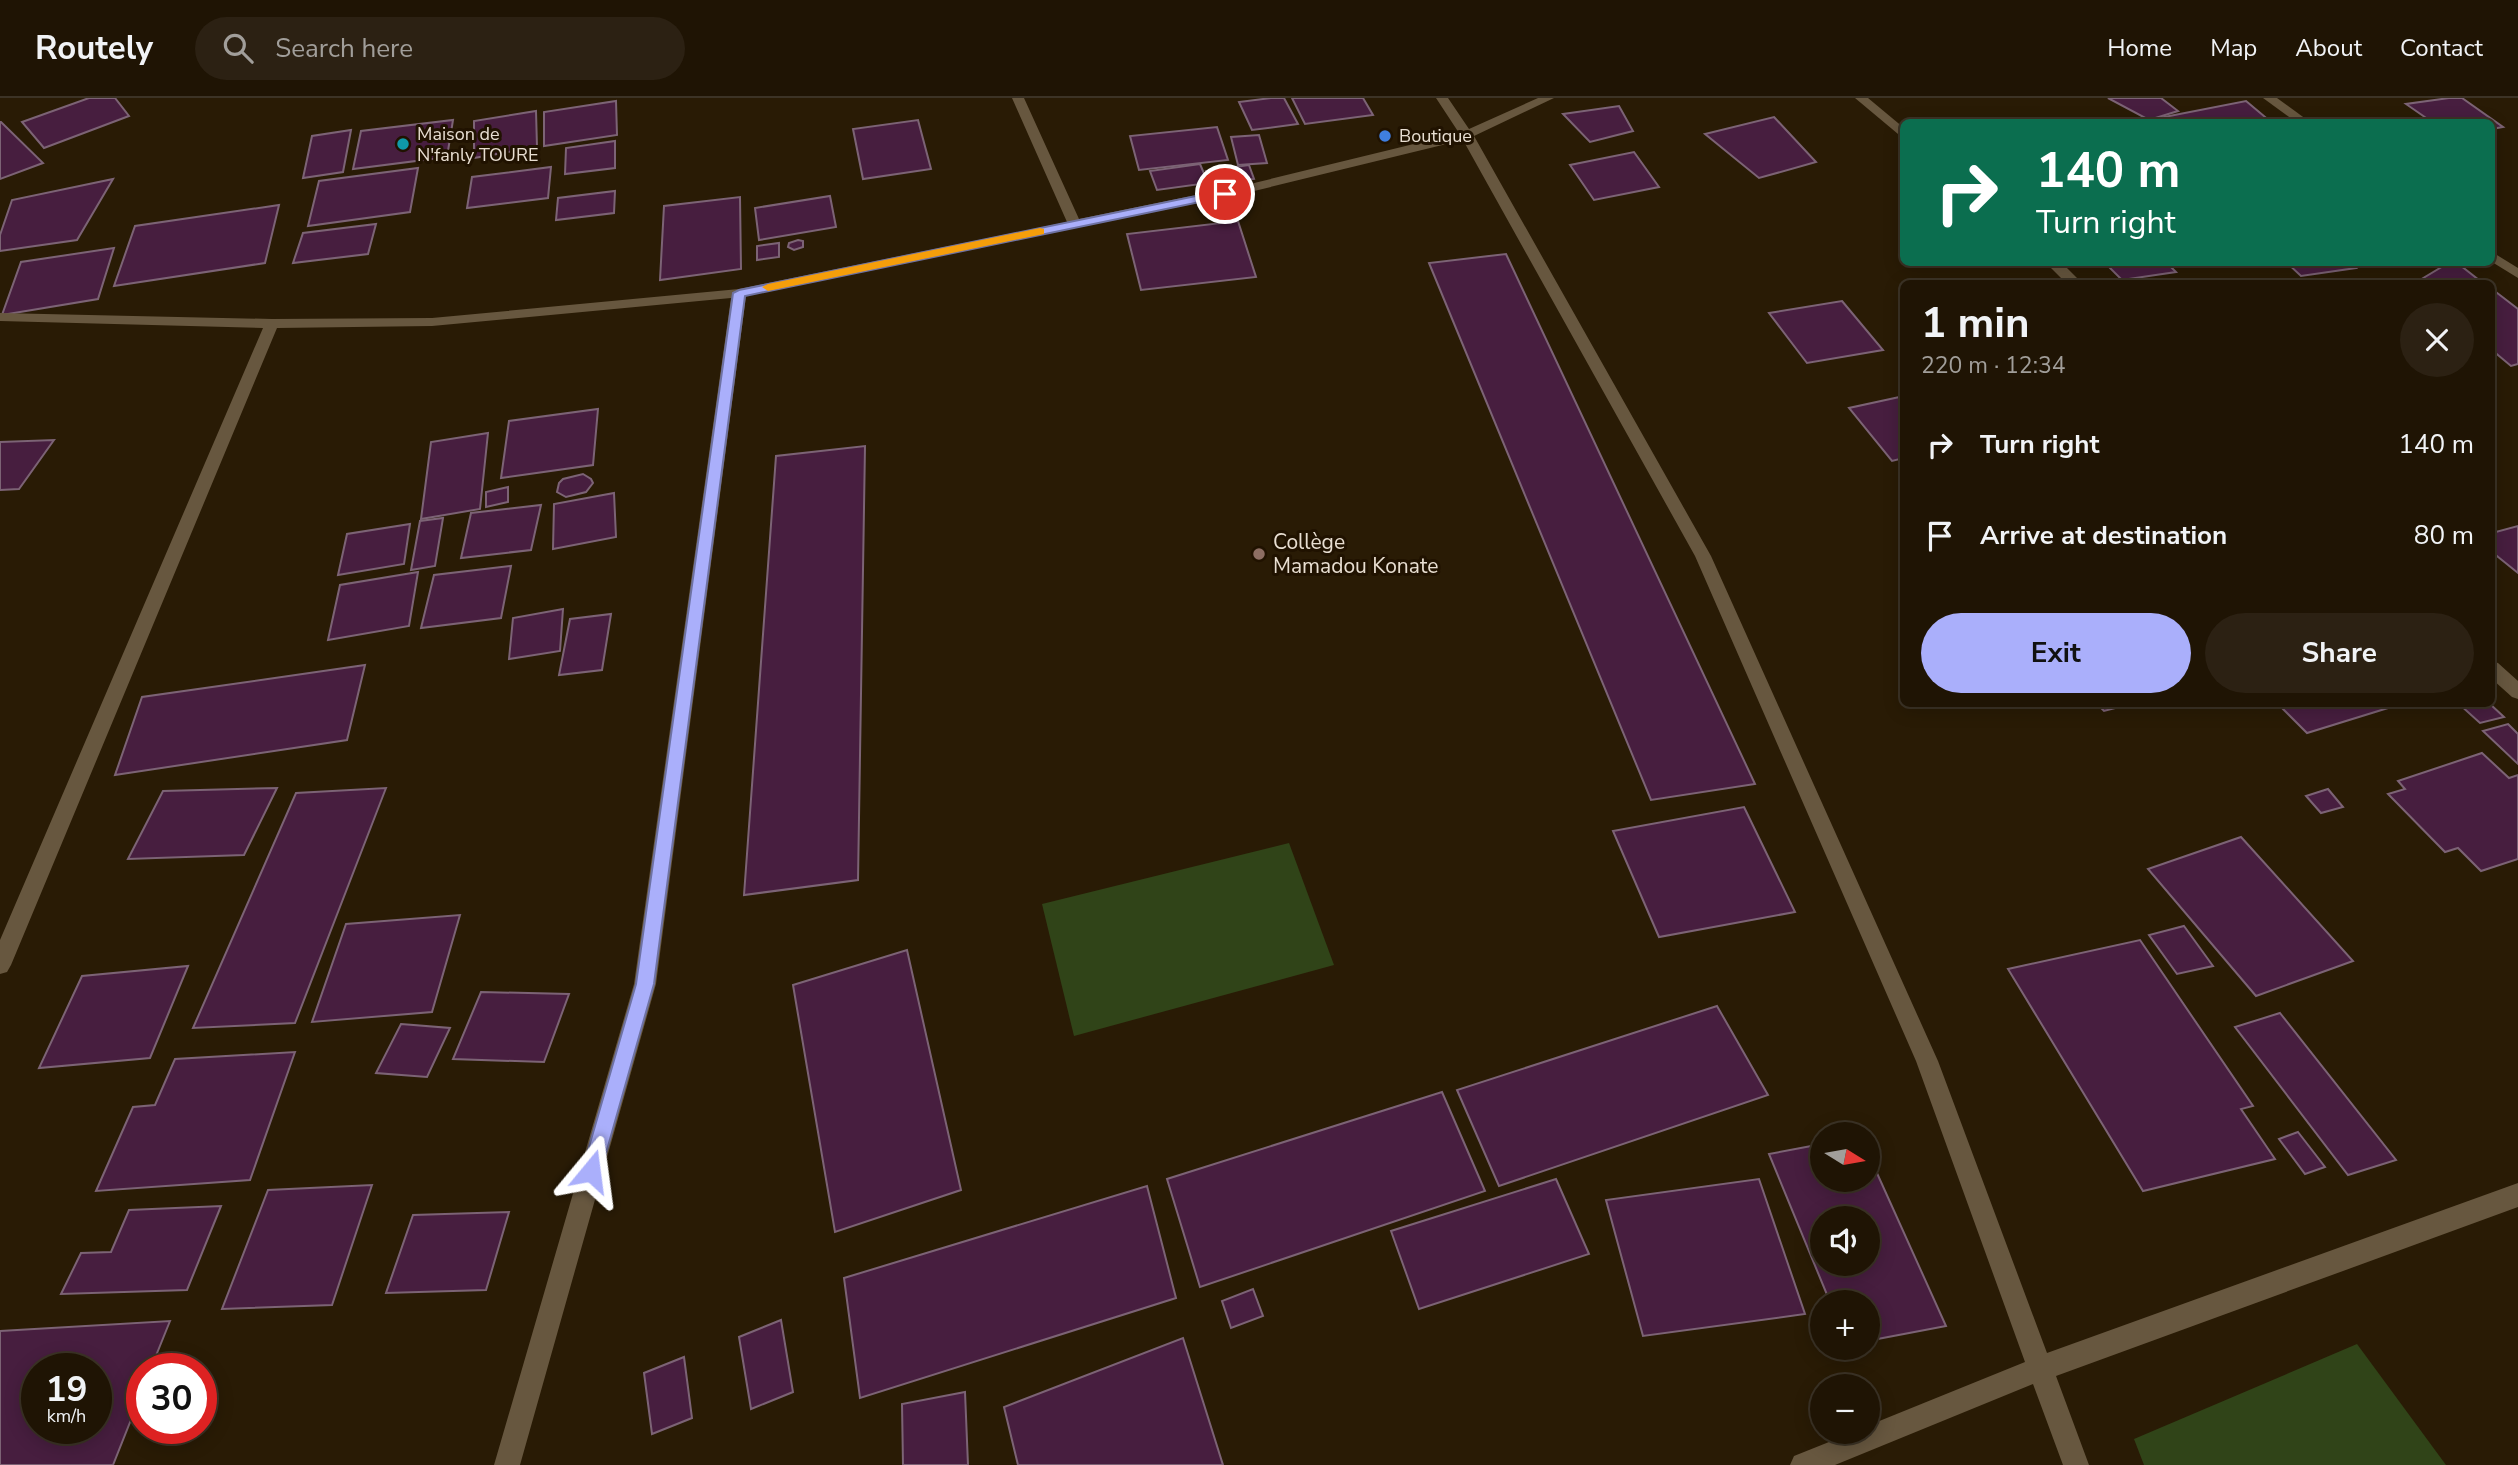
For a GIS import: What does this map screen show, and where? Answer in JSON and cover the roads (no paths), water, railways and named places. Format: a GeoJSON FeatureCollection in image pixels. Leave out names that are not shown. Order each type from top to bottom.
{"type":"FeatureCollection","features":[{"type":"Feature","properties":{"kind":"street"},"geometry":{"type":"LineString","coordinates":[[1018,98],[1075,225]]}},
{"type":"Feature","properties":{"kind":"street"},"geometry":{"type":"LineString","coordinates":[[1442,98],[1467,135],[1703,556],[1927,1061],[2076,1465]]}},
{"type":"Feature","properties":{"kind":"street"},"geometry":{"type":"LineString","coordinates":[[0,317],[272,324],[432,322],[739,293],[1250,188],[1467,135],[1548,98]]}},
{"type":"Feature","properties":{"kind":"street"},"geometry":{"type":"LineString","coordinates":[[1861,98],[1900,132]]}},
{"type":"Feature","properties":{"kind":"street"},"geometry":{"type":"LineString","coordinates":[[2269,98],[2300,119]]}},
{"type":"Feature","properties":{"kind":"street"},"geometry":{"type":"LineString","coordinates":[[2495,258],[2518,274]]}},
{"type":"Feature","properties":{"kind":"street"},"geometry":{"type":"LineString","coordinates":[[2056,266],[2072,280]]}},
{"type":"Feature","properties":{"kind":"street"},"geometry":{"type":"LineString","coordinates":[[507,1465],[645,984],[739,293]]}},
{"type":"Feature","properties":{"kind":"street"},"geometry":{"type":"LineString","coordinates":[[0,965],[272,324]]}},
{"type":"Feature","properties":{"kind":"street"},"geometry":{"type":"LineString","coordinates":[[2495,671],[2518,692]]}},
{"type":"Feature","properties":{"kind":"street"},"geometry":{"type":"LineString","coordinates":[[1803,1465],[2042,1368],[2518,1195]]}},
{"type":"Feature","properties":{"kind":"place","name":"Boutique"},"geometry":{"type":"Point","coordinates":[1385,136]}},
{"type":"Feature","properties":{"kind":"place","name":"Maison de N'fanly TOURE"},"geometry":{"type":"Point","coordinates":[403,144]}},
{"type":"Feature","properties":{"kind":"place","name":"Collège Mamadou Konate"},"geometry":{"type":"Point","coordinates":[1259,554]}}]}
